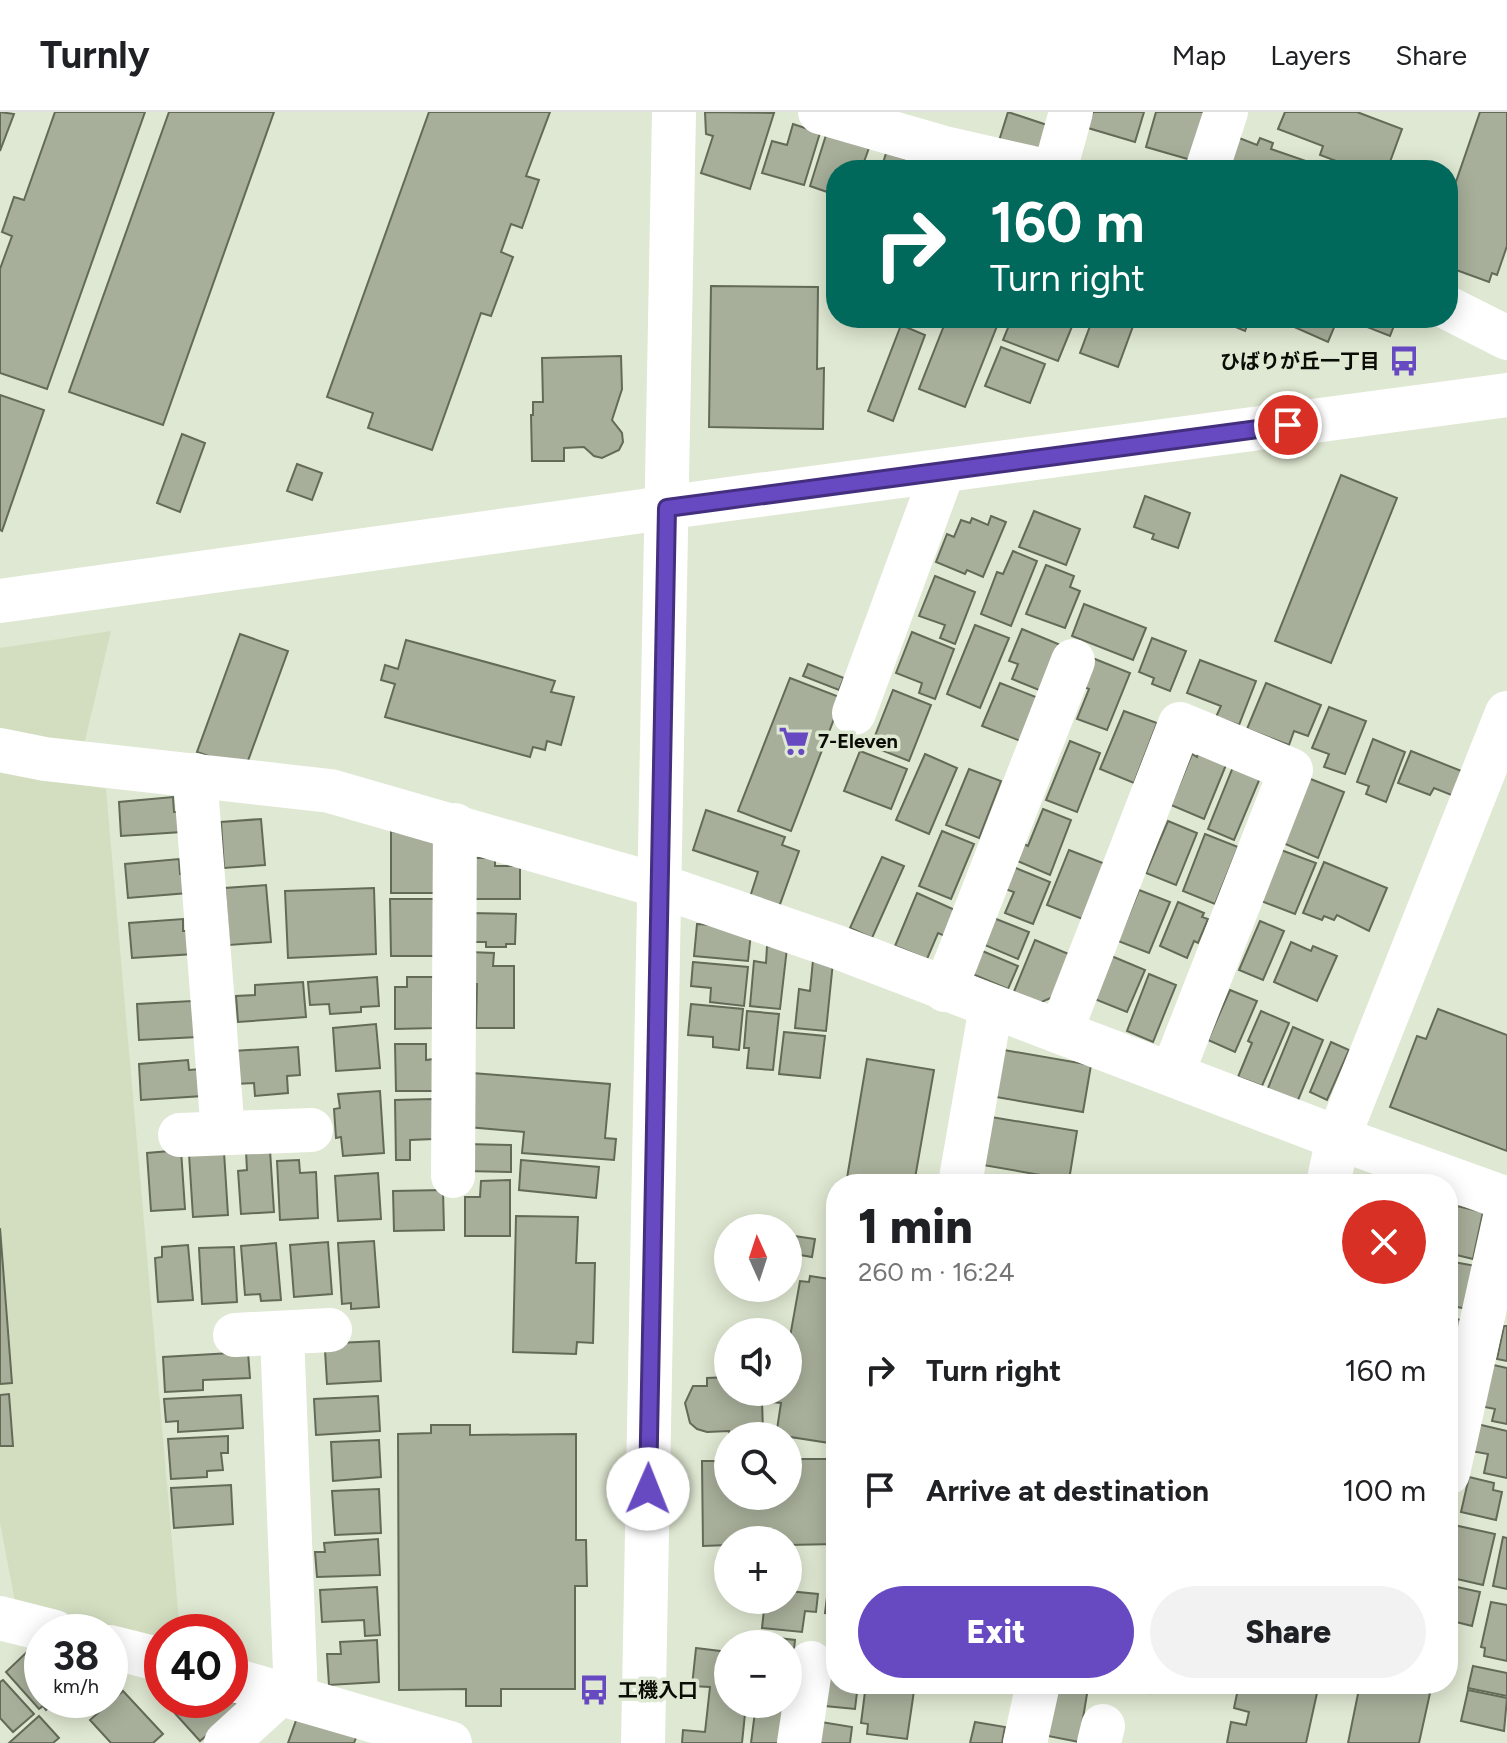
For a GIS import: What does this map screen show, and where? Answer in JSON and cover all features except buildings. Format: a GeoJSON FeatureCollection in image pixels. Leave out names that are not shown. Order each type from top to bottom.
{"type":"FeatureCollection","features":[{"type":"Feature","properties":{"kind":"street"},"geometry":{"type":"LineString","coordinates":[[643,1743],[674,112]]}},
{"type":"Feature","properties":{"kind":"street"},"geometry":{"type":"LineString","coordinates":[[821,112],[997,160]]}},
{"type":"Feature","properties":{"kind":"street"},"geometry":{"type":"LineString","coordinates":[[1058,160],[1071,112]]}},
{"type":"Feature","properties":{"kind":"street"},"geometry":{"type":"LineString","coordinates":[[1210,160],[1226,112]]}},
{"type":"Feature","properties":{"kind":"street"},"geometry":{"type":"LineString","coordinates":[[1458,313],[1507,338]]}},
{"type":"Feature","properties":{"kind":"street"},"geometry":{"type":"LineString","coordinates":[[0,601],[1507,395]]}},
{"type":"Feature","properties":{"kind":"street"},"geometry":{"type":"LineString","coordinates":[[854,713],[943,471]]}},
{"type":"Feature","properties":{"kind":"street"},"geometry":{"type":"LineString","coordinates":[[945,990],[1073,661]]}},
{"type":"Feature","properties":{"kind":"street"},"geometry":{"type":"LineString","coordinates":[[1330,1174],[1338,1138],[1507,713]]}},
{"type":"Feature","properties":{"kind":"street"},"geometry":{"type":"LineString","coordinates":[[1061,1031],[1180,724],[1291,770],[1172,1074]]}},
{"type":"Feature","properties":{"kind":"street"},"geometry":{"type":"LineString","coordinates":[[0,750],[45,759],[330,791],[455,825],[660,886],[837,947],[1438,1174]]}},
{"type":"Feature","properties":{"kind":"street"},"geometry":{"type":"LineString","coordinates":[[195,775],[192,984],[223,1133]]}},
{"type":"Feature","properties":{"kind":"street"},"geometry":{"type":"LineString","coordinates":[[453,1176],[455,825]]}},
{"type":"Feature","properties":{"kind":"street"},"geometry":{"type":"LineString","coordinates":[[962,1174],[991,1007]]}},
{"type":"Feature","properties":{"kind":"street"},"geometry":{"type":"LineString","coordinates":[[180,1135],[311,1129]]}},
{"type":"Feature","properties":{"kind":"street"},"geometry":{"type":"LineString","coordinates":[[1458,1181],[1507,1199]]}},
{"type":"Feature","properties":{"kind":"street"},"geometry":{"type":"LineString","coordinates":[[1458,1428],[1507,1208]]}},
{"type":"Feature","properties":{"kind":"street"},"geometry":{"type":"LineString","coordinates":[[235,1335],[330,1330]]}},
{"type":"Feature","properties":{"kind":"street"},"geometry":{"type":"LineString","coordinates":[[282,1333],[289,1694]]}},
{"type":"Feature","properties":{"kind":"street"},"geometry":{"type":"LineString","coordinates":[[799,1743],[811,1663]]}},
{"type":"Feature","properties":{"kind":"street"},"geometry":{"type":"LineString","coordinates":[[248,1684],[450,1743]]}},
{"type":"Feature","properties":{"kind":"street"},"geometry":{"type":"LineString","coordinates":[[226,1743],[289,1694]]}},
{"type":"Feature","properties":{"kind":"street"},"geometry":{"type":"LineString","coordinates":[[1025,1743],[1036,1694]]}},
{"type":"Feature","properties":{"kind":"shaded area"},"geometry":{"type":"Polygon","coordinates":[[[111,631],[75,783],[106,789],[178,1614],[144,1614],[144,1635],[128,1632],[128,1614],[48,1614],[16,1607],[0,1523],[0,648],[111,631]]]}},
{"type":"Feature","properties":{"kind":"place","name":"ひばりが丘一丁目"},"geometry":{"type":"Point","coordinates":[1404,361]}},
{"type":"Feature","properties":{"kind":"place","name":"7-Eleven"},"geometry":{"type":"Point","coordinates":[794,741]}},
{"type":"Feature","properties":{"kind":"place","name":"工機入口"},"geometry":{"type":"Point","coordinates":[594,1690]}},
{"type":"Feature","properties":{"kind":"route"},"geometry":{"type":"LineString","coordinates":[[648,1489],[667,508],[1288,425]]}}]}
